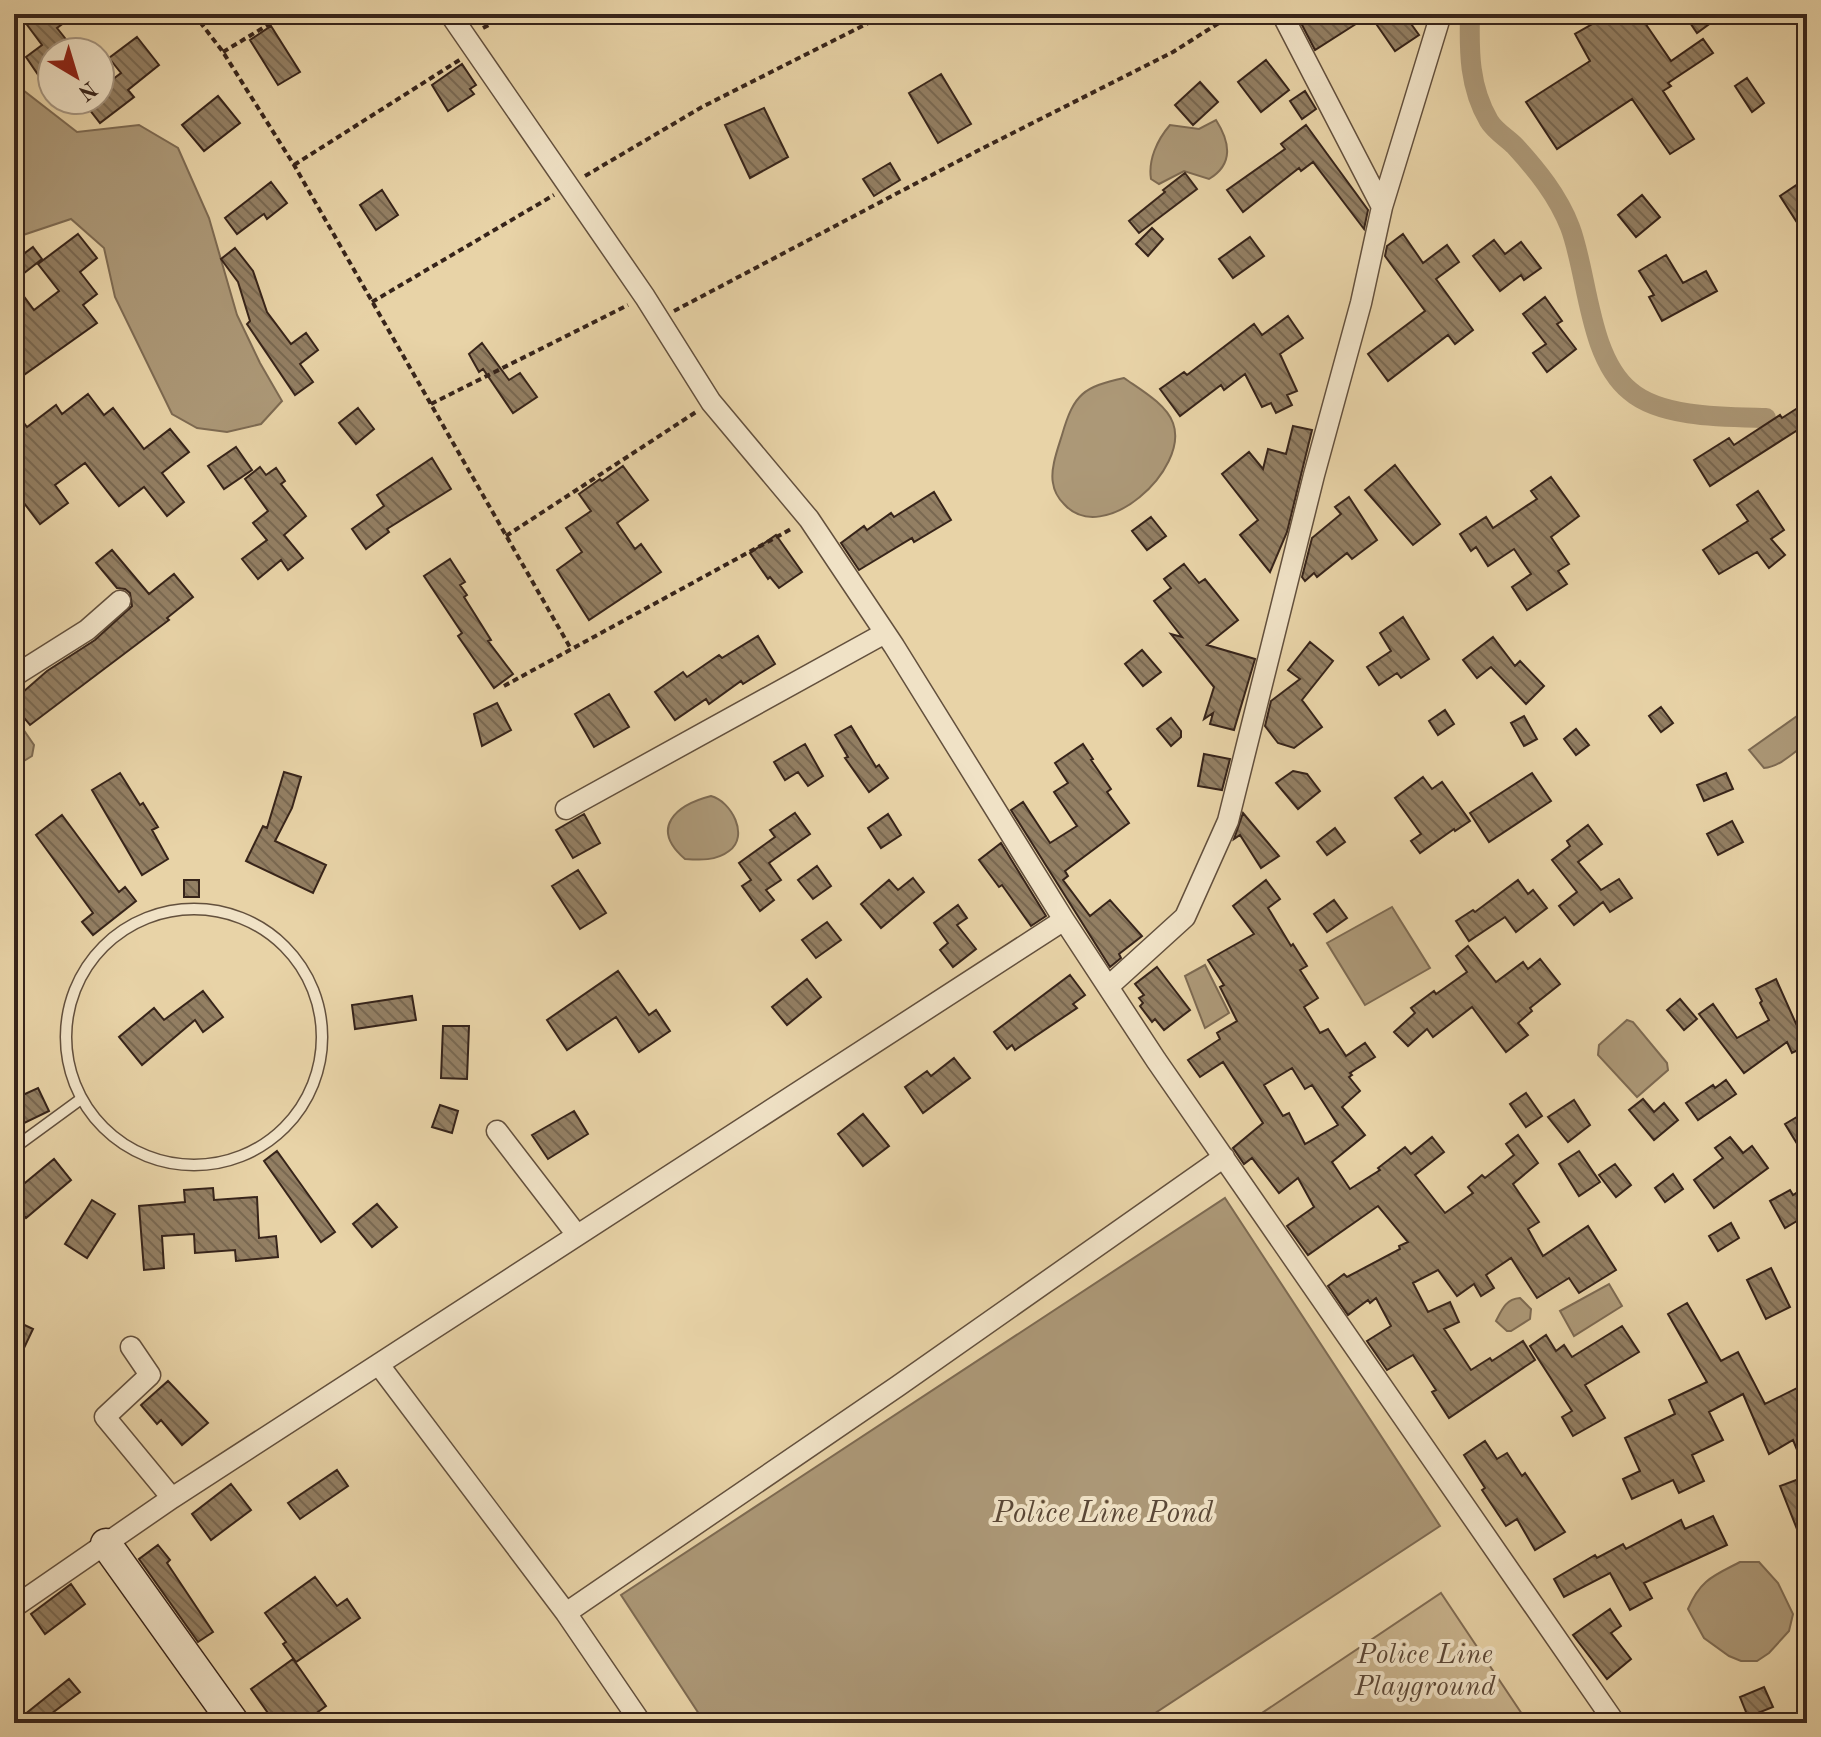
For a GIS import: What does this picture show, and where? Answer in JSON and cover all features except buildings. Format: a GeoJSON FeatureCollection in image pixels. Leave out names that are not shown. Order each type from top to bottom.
{"type":"FeatureCollection","features":[{"type":"Feature","properties":{"kind":"street"},"geometry":{"type":"LineString","coordinates":[[450,14],[645,297],[711,402],[809,519],[885,633],[1064,920],[1615,1723]]}},
{"type":"Feature","properties":{"kind":"street"},"geometry":{"type":"LineString","coordinates":[[1282,14],[1382,207]]}},
{"type":"Feature","properties":{"kind":"street"},"geometry":{"type":"LineString","coordinates":[[1109,986],[1185,917],[1228,821],[1314,475],[1361,303],[1382,207],[1441,14]]}},
{"type":"Feature","properties":{"kind":"street"},"geometry":{"type":"LineString","coordinates":[[14,676],[87,630],[120,601]]}},
{"type":"Feature","properties":{"kind":"street"},"geometry":{"type":"LineString","coordinates":[[566,809],[885,633]]}},
{"type":"Feature","properties":{"kind":"street"},"geometry":{"type":"LineString","coordinates":[[14,1607],[172,1498],[1064,920]]}},
{"type":"Feature","properties":{"kind":"street"},"geometry":{"type":"LineString","coordinates":[[497,1131],[577,1235]]}},
{"type":"Feature","properties":{"kind":"street"},"geometry":{"type":"LineString","coordinates":[[566,1613],[898,1386],[1224,1157]]}},
{"type":"Feature","properties":{"kind":"street"},"geometry":{"type":"LineString","coordinates":[[131,1347],[150,1375],[105,1417],[172,1498]]}},
{"type":"Feature","properties":{"kind":"street"},"geometry":{"type":"LineString","coordinates":[[379,1365],[566,1613],[641,1723]]}},
{"type":"Feature","properties":{"kind":"street"},"geometry":{"type":"LineString","coordinates":[[106,1544],[234,1723]]}},
{"type":"Feature","properties":{"kind":"lane"},"geometry":{"type":"LineString","coordinates":[[212,910],[231,914],[259,926],[283,944],[307,976],[321,1014],[322,1044],[317,1074],[310,1093],[294,1118],[255,1151],[227,1161],[197,1166],[157,1161],[138,1154],[113,1137],[92,1116],[81,1099],[67,1061],[65,1041],[71,1001],[88,965],[101,949],[133,925],[171,911],[212,910]]}},
{"type":"Feature","properties":{"kind":"lane"},"geometry":{"type":"LineString","coordinates":[[14,1148],[81,1099]]}},
{"type":"Feature","properties":{"kind":"path"},"geometry":{"type":"LineString","coordinates":[[194,14],[223,52],[294,165],[571,649]]}},
{"type":"Feature","properties":{"kind":"path"},"geometry":{"type":"LineString","coordinates":[[223,52],[286,14]]}},
{"type":"Feature","properties":{"kind":"path"},"geometry":{"type":"LineString","coordinates":[[294,165],[472,43],[509,14]]}},
{"type":"Feature","properties":{"kind":"path"},"geometry":{"type":"LineString","coordinates":[[371,303],[702,107],[886,14]]}},
{"type":"Feature","properties":{"kind":"path"},"geometry":{"type":"LineString","coordinates":[[659,319],[981,149],[1173,52],[1233,14]]}},
{"type":"Feature","properties":{"kind":"path"},"geometry":{"type":"LineString","coordinates":[[431,404],[645,297]]}},
{"type":"Feature","properties":{"kind":"path"},"geometry":{"type":"LineString","coordinates":[[506,536],[711,402]]}},
{"type":"Feature","properties":{"kind":"path"},"geometry":{"type":"LineString","coordinates":[[504,686],[809,519]]}},
{"type":"Feature","properties":{"kind":"green space","name":"Police Line Playground"},"geometry":{"type":"Polygon","coordinates":[[[1441,1593],[1528,1723],[1247,1723],[1441,1593]]]}},
{"type":"Feature","properties":{"kind":"water"},"geometry":{"type":"Polygon","coordinates":[[[14,77],[23,90],[36,100],[36,116],[56,116],[77,132],[139,125],[178,148],[209,218],[237,315],[282,401],[261,424],[227,432],[197,428],[172,414],[115,297],[104,248],[71,219],[14,238],[14,77]]]}},
{"type":"Feature","properties":{"kind":"water"},"geometry":{"type":"Polygon","coordinates":[[[1216,120],[1227,144],[1226,160],[1217,173],[1209,179],[1184,171],[1159,184],[1151,179],[1154,150],[1170,125],[1199,129],[1216,120]]]}},
{"type":"Feature","properties":{"kind":"water"},"geometry":{"type":"Polygon","coordinates":[[[1124,378],[1152,398],[1170,416],[1175,441],[1169,461],[1140,497],[1120,510],[1100,516],[1081,515],[1064,504],[1054,489],[1052,477],[1058,446],[1071,410],[1082,394],[1124,378]]]}},
{"type":"Feature","properties":{"kind":"water"},"geometry":{"type":"Polygon","coordinates":[[[1807,709],[1807,743],[1781,762],[1764,768],[1749,750],[1807,709]]]}},
{"type":"Feature","properties":{"kind":"water"},"geometry":{"type":"Polygon","coordinates":[[[14,716],[34,745],[32,756],[14,767],[14,716]]]}},
{"type":"Feature","properties":{"kind":"water"},"geometry":{"type":"Polygon","coordinates":[[[711,796],[725,805],[735,820],[738,837],[735,845],[713,858],[685,859],[674,848],[669,837],[671,819],[687,805],[711,796]]]}},
{"type":"Feature","properties":{"kind":"water"},"geometry":{"type":"Polygon","coordinates":[[[1392,907],[1430,968],[1365,1005],[1327,943],[1392,907]]]}},
{"type":"Feature","properties":{"kind":"water"},"geometry":{"type":"Polygon","coordinates":[[[1205,965],[1229,1013],[1205,1028],[1185,976],[1205,965]]]}},
{"type":"Feature","properties":{"kind":"water"},"geometry":{"type":"Polygon","coordinates":[[[1627,1020],[1633,1022],[1667,1063],[1668,1070],[1637,1097],[1598,1055],[1599,1045],[1627,1020]]]}},
{"type":"Feature","properties":{"kind":"water","name":"Police Line Pond"},"geometry":{"type":"Polygon","coordinates":[[[1225,1198],[1440,1526],[1140,1723],[705,1723],[621,1595],[1225,1198]]]}},
{"type":"Feature","properties":{"kind":"water"},"geometry":{"type":"Polygon","coordinates":[[[1609,1284],[1622,1306],[1574,1336],[1560,1311],[1609,1284]]]}},
{"type":"Feature","properties":{"kind":"water"},"geometry":{"type":"Polygon","coordinates":[[[1520,1298],[1531,1309],[1530,1319],[1507,1331],[1496,1321],[1508,1303],[1520,1298]]]}},
{"type":"Feature","properties":{"kind":"water"},"geometry":{"type":"Polygon","coordinates":[[[1740,1562],[1759,1562],[1778,1583],[1793,1614],[1789,1631],[1757,1661],[1741,1661],[1729,1656],[1704,1638],[1688,1609],[1703,1585],[1740,1562]]]}},
{"type":"Feature","properties":{"kind":"waterway"},"geometry":{"type":"LineString","coordinates":[[1470,14],[1472,69],[1482,108],[1492,125],[1539,174],[1565,216],[1576,246],[1597,337],[1616,376],[1643,400],[1676,411],[1766,418]]}}]}
